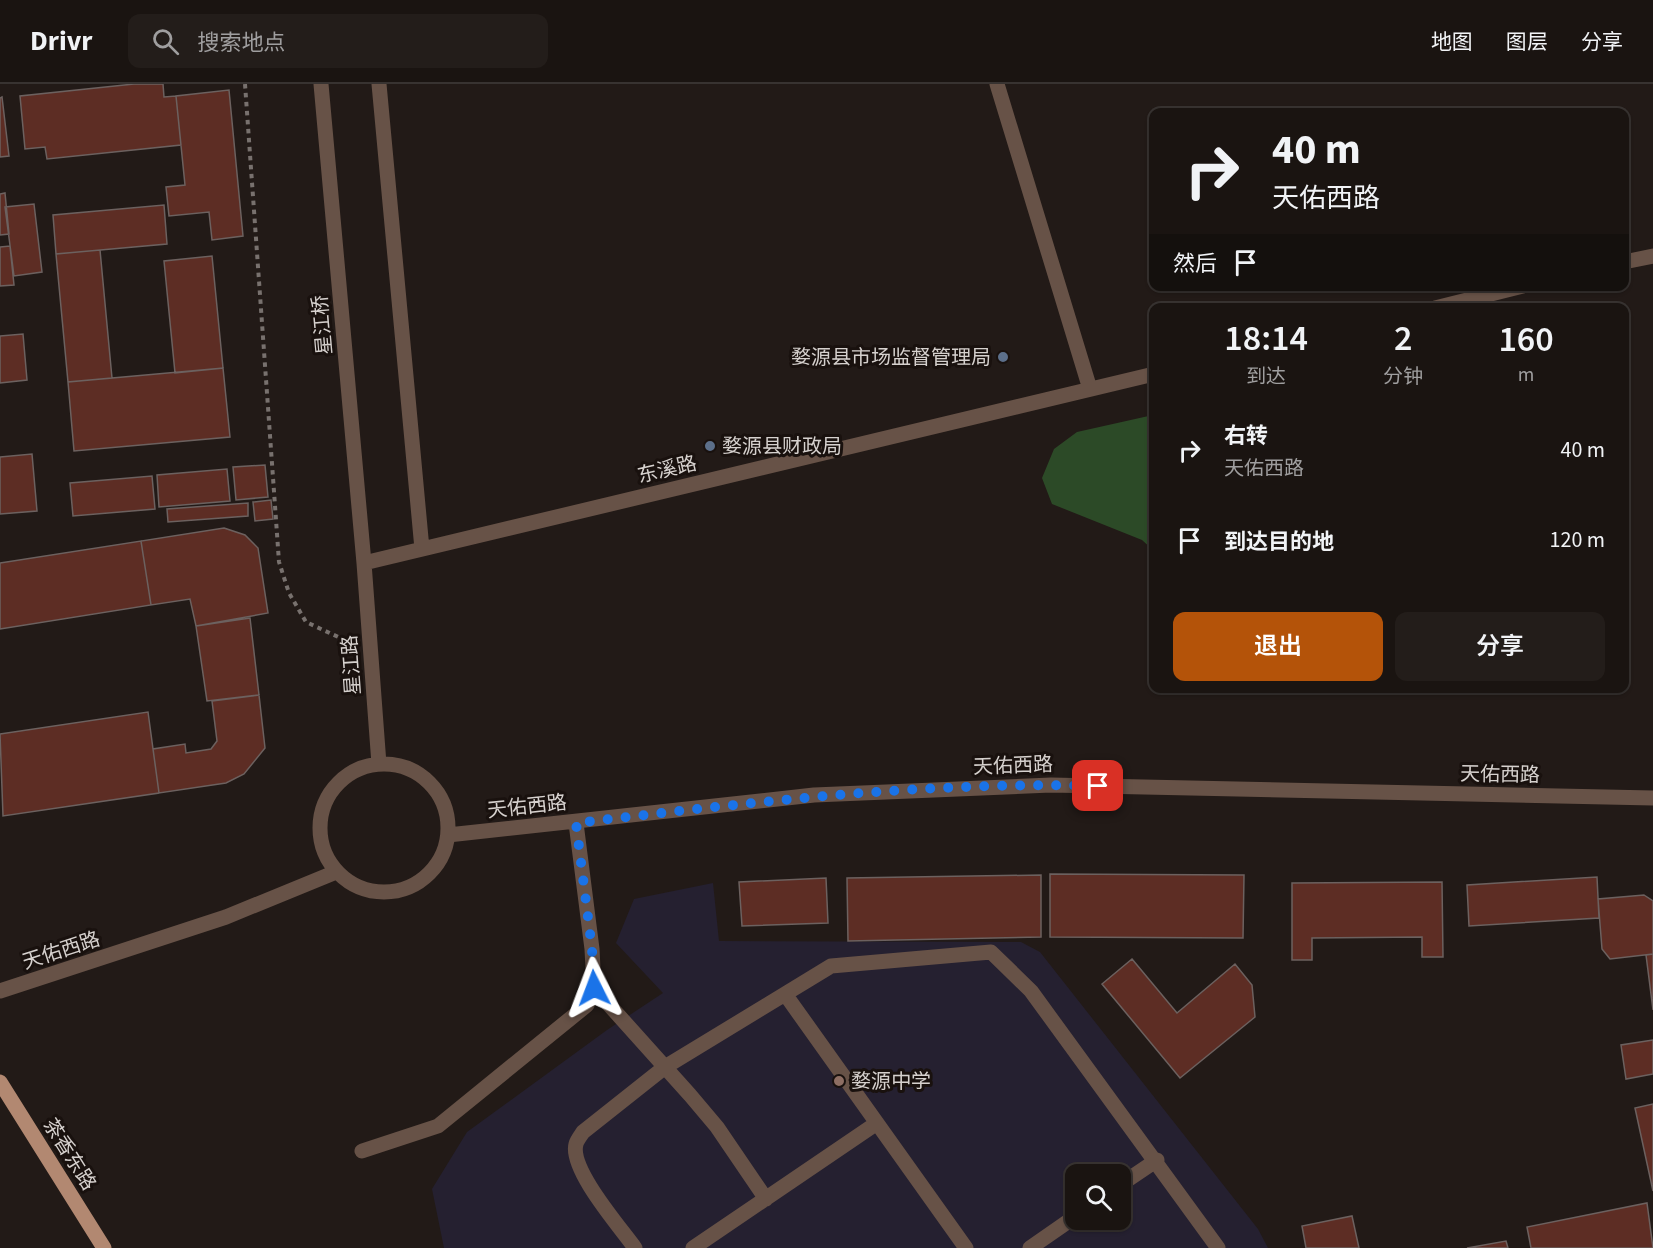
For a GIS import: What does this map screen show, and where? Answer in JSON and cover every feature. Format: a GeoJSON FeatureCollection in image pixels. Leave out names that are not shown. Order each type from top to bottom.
{"type":"FeatureCollection","features":[{"type":"Feature","properties":{"kind":"main road","name":"茶香东路"},"geometry":{"type":"LineString","coordinates":[[0,1082],[104,1248]]}},
{"type":"Feature","properties":{"kind":"street","name":"星江桥"},"geometry":{"type":"LineString","coordinates":[[321,84],[364,562]]}},
{"type":"Feature","properties":{"kind":"street"},"geometry":{"type":"LineString","coordinates":[[379,84],[422,549]]}},
{"type":"Feature","properties":{"kind":"street"},"geometry":{"type":"LineString","coordinates":[[997,84],[1090,389]]}},
{"type":"Feature","properties":{"kind":"street"},"geometry":{"type":"LineString","coordinates":[[1629,261],[1653,256]]}},
{"type":"Feature","properties":{"kind":"street"},"geometry":{"type":"LineString","coordinates":[[1455,303],[1503,291]]}},
{"type":"Feature","properties":{"kind":"street","name":"东溪路"},"geometry":{"type":"LineString","coordinates":[[364,562],[1149,375]]}},
{"type":"Feature","properties":{"kind":"street","name":"星江路"},"geometry":{"type":"LineString","coordinates":[[364,562],[378,764]]}},
{"type":"Feature","properties":{"kind":"street"},"geometry":{"type":"LineString","coordinates":[[378,764],[397,765],[415,772],[430,784],[441,799],[447,816],[448,836],[443,853],[434,868],[420,881],[404,889],[386,892],[368,890],[350,884],[336,872],[322,845],[321,815],[328,796],[341,780],[358,769],[378,764]]}},
{"type":"Feature","properties":{"kind":"street","name":"天佑西路"},"geometry":{"type":"LineString","coordinates":[[448,836],[814,795],[1051,785],[1653,798]]}},
{"type":"Feature","properties":{"kind":"street"},"geometry":{"type":"LineString","coordinates":[[362,1151],[438,1126],[587,1005],[594,988],[592,949],[576,823]]}},
{"type":"Feature","properties":{"kind":"street","name":"天佑西路"},"geometry":{"type":"LineString","coordinates":[[0,991],[226,917],[336,872]]}},
{"type":"Feature","properties":{"kind":"street"},"geometry":{"type":"LineString","coordinates":[[634,1248],[585,1178],[578,1161],[575,1144],[583,1132],[665,1067],[831,966],[991,952],[1031,991],[1157,1160],[1218,1248]]}},
{"type":"Feature","properties":{"kind":"street"},"geometry":{"type":"LineString","coordinates":[[594,988],[717,1127],[766,1199]]}},
{"type":"Feature","properties":{"kind":"street"},"geometry":{"type":"LineString","coordinates":[[785,994],[966,1248]]}},
{"type":"Feature","properties":{"kind":"street"},"geometry":{"type":"LineString","coordinates":[[693,1248],[877,1124]]}},
{"type":"Feature","properties":{"kind":"street"},"geometry":{"type":"LineString","coordinates":[[1131,1178],[1157,1160]]}},
{"type":"Feature","properties":{"kind":"street"},"geometry":{"type":"LineString","coordinates":[[1030,1248],[1065,1224]]}},
{"type":"Feature","properties":{"kind":"path"},"geometry":{"type":"LineString","coordinates":[[245,84],[279,562],[289,593],[306,622],[371,652]]}},
{"type":"Feature","properties":{"kind":"shaded area","name":"婺源中学"},"geometry":{"type":"Polygon","coordinates":[[[713,883],[719,941],[1021,942],[1040,952],[1258,1229],[1268,1248],[444,1248],[432,1189],[467,1132],[607,1030],[663,993],[616,943],[634,899],[713,883]]]}},
{"type":"Feature","properties":{"kind":"green space"},"geometry":{"type":"Polygon","coordinates":[[[1149,416],[1149,546],[1142,540],[1052,504],[1042,478],[1054,449],[1077,432],[1149,416]]]}},
{"type":"Feature","properties":{"kind":"building"},"geometry":{"type":"Polygon","coordinates":[[[134,84],[163,84],[164,97],[176,96],[181,145],[47,159],[45,147],[25,149],[20,96],[134,84]]]}},
{"type":"Feature","properties":{"kind":"building"},"geometry":{"type":"Polygon","coordinates":[[[229,90],[243,236],[212,240],[209,212],[169,216],[166,187],[185,185],[176,96],[229,90]]]}},
{"type":"Feature","properties":{"kind":"building"},"geometry":{"type":"Polygon","coordinates":[[[2,97],[9,156],[0,157],[0,98],[2,97]]]}},
{"type":"Feature","properties":{"kind":"building"},"geometry":{"type":"Polygon","coordinates":[[[5,193],[9,234],[0,235],[0,194],[5,193]]]}},
{"type":"Feature","properties":{"kind":"building"},"geometry":{"type":"Polygon","coordinates":[[[34,204],[42,272],[14,276],[5,207],[34,204]]]}},
{"type":"Feature","properties":{"kind":"building"},"geometry":{"type":"Polygon","coordinates":[[[164,205],[167,244],[56,254],[53,215],[164,205]]]}},
{"type":"Feature","properties":{"kind":"building"},"geometry":{"type":"Polygon","coordinates":[[[10,246],[14,285],[0,286],[0,247],[10,246]]]}},
{"type":"Feature","properties":{"kind":"building"},"geometry":{"type":"Polygon","coordinates":[[[100,250],[112,378],[68,382],[56,254],[100,250]]]}},
{"type":"Feature","properties":{"kind":"building"},"geometry":{"type":"Polygon","coordinates":[[[212,256],[223,368],[175,373],[164,261],[212,256]]]}},
{"type":"Feature","properties":{"kind":"building"},"geometry":{"type":"Polygon","coordinates":[[[23,334],[27,380],[0,383],[0,336],[23,334]]]}},
{"type":"Feature","properties":{"kind":"building"},"geometry":{"type":"Polygon","coordinates":[[[223,368],[230,437],[74,451],[68,382],[223,368]]]}},
{"type":"Feature","properties":{"kind":"building"},"geometry":{"type":"Polygon","coordinates":[[[32,454],[37,511],[0,514],[0,457],[32,454]]]}},
{"type":"Feature","properties":{"kind":"building"},"geometry":{"type":"Polygon","coordinates":[[[265,465],[268,497],[236,500],[233,467],[265,465]]]}},
{"type":"Feature","properties":{"kind":"building"},"geometry":{"type":"Polygon","coordinates":[[[227,469],[230,501],[159,507],[157,475],[227,469]]]}},
{"type":"Feature","properties":{"kind":"building"},"geometry":{"type":"Polygon","coordinates":[[[152,476],[155,509],[73,516],[70,483],[152,476]]]}},
{"type":"Feature","properties":{"kind":"building"},"geometry":{"type":"Polygon","coordinates":[[[271,500],[273,519],[255,521],[253,502],[271,500]]]}},
{"type":"Feature","properties":{"kind":"building"},"geometry":{"type":"Polygon","coordinates":[[[248,503],[248,516],[168,522],[167,509],[248,503]]]}},
{"type":"Feature","properties":{"kind":"building"},"geometry":{"type":"Polygon","coordinates":[[[224,528],[245,535],[258,548],[268,613],[196,626],[190,599],[151,605],[141,541],[224,528]]]}},
{"type":"Feature","properties":{"kind":"building"},"geometry":{"type":"Polygon","coordinates":[[[141,541],[151,605],[0,629],[0,563],[141,541]]]}},
{"type":"Feature","properties":{"kind":"building"},"geometry":{"type":"Polygon","coordinates":[[[250,618],[259,695],[207,701],[196,626],[250,618]]]}},
{"type":"Feature","properties":{"kind":"building"},"geometry":{"type":"Polygon","coordinates":[[[259,695],[265,748],[244,774],[226,783],[159,793],[153,749],[185,744],[186,753],[211,749],[217,741],[212,701],[259,695]]]}},
{"type":"Feature","properties":{"kind":"building"},"geometry":{"type":"Polygon","coordinates":[[[148,712],[159,793],[3,816],[0,734],[148,712]]]}},
{"type":"Feature","properties":{"kind":"building"},"geometry":{"type":"Polygon","coordinates":[[[1050,874],[1244,875],[1243,938],[1050,937],[1050,874]]]}},
{"type":"Feature","properties":{"kind":"building"},"geometry":{"type":"Polygon","coordinates":[[[1041,875],[1041,937],[848,941],[847,878],[1041,875]]]}},
{"type":"Feature","properties":{"kind":"building"},"geometry":{"type":"Polygon","coordinates":[[[1597,877],[1599,918],[1469,926],[1467,885],[1597,877]]]}},
{"type":"Feature","properties":{"kind":"building"},"geometry":{"type":"Polygon","coordinates":[[[826,878],[828,923],[742,926],[739,882],[826,878]]]}},
{"type":"Feature","properties":{"kind":"building"},"geometry":{"type":"Polygon","coordinates":[[[1442,882],[1443,957],[1422,957],[1422,937],[1312,938],[1312,960],[1292,960],[1292,883],[1442,882]]]}},
{"type":"Feature","properties":{"kind":"building"},"geometry":{"type":"Polygon","coordinates":[[[1644,895],[1653,901],[1653,954],[1610,959],[1602,949],[1598,899],[1644,895]]]}},
{"type":"Feature","properties":{"kind":"building"},"geometry":{"type":"Polygon","coordinates":[[[1653,954],[1653,1010],[1646,955],[1653,954]]]}},
{"type":"Feature","properties":{"kind":"building"},"geometry":{"type":"Polygon","coordinates":[[[1132,959],[1177,1013],[1235,964],[1252,985],[1255,1017],[1180,1078],[1102,984],[1132,959]]]}},
{"type":"Feature","properties":{"kind":"building"},"geometry":{"type":"Polygon","coordinates":[[[1653,1040],[1653,1074],[1626,1079],[1621,1045],[1653,1040]]]}},
{"type":"Feature","properties":{"kind":"building"},"geometry":{"type":"Polygon","coordinates":[[[1653,1104],[1653,1191],[1635,1108],[1653,1104]]]}},
{"type":"Feature","properties":{"kind":"building"},"geometry":{"type":"Polygon","coordinates":[[[1647,1203],[1653,1248],[1531,1248],[1527,1227],[1647,1203]]]}},
{"type":"Feature","properties":{"kind":"building"},"geometry":{"type":"Polygon","coordinates":[[[1352,1216],[1359,1248],[1306,1248],[1302,1226],[1352,1216]]]}},
{"type":"Feature","properties":{"kind":"building"},"geometry":{"type":"Polygon","coordinates":[[[1506,1241],[1508,1248],[1467,1248],[1506,1241]]]}},
{"type":"Feature","properties":{"kind":"place","name":"婺源县市场监督管理局"},"geometry":{"type":"Point","coordinates":[1003,357]}},
{"type":"Feature","properties":{"kind":"place","name":"婺源县财政局"},"geometry":{"type":"Point","coordinates":[710,446]}},
{"type":"Feature","properties":{"kind":"place","name":"婺源中学"},"geometry":{"type":"Point","coordinates":[839,1081]}},
{"type":"Feature","properties":{"kind":"route"},"geometry":{"type":"LineString","coordinates":[[594,988],[592,949],[576,823],[814,795],[1051,785],[1098,786]]}}]}
